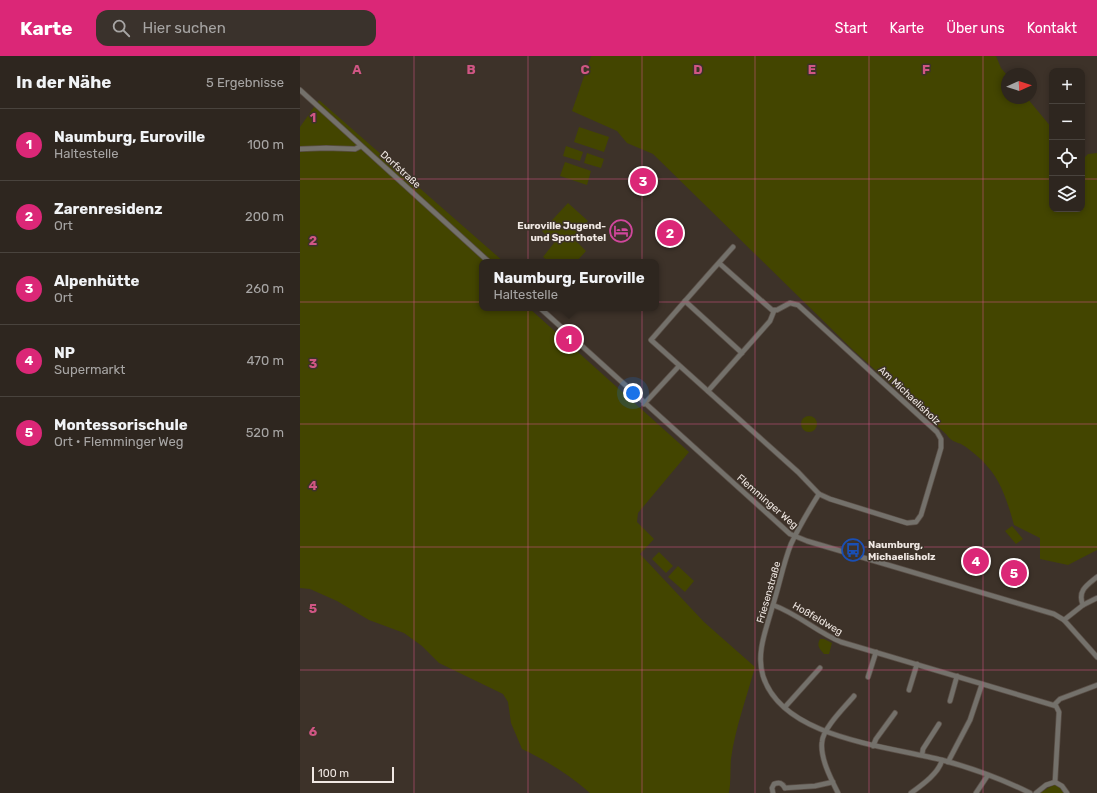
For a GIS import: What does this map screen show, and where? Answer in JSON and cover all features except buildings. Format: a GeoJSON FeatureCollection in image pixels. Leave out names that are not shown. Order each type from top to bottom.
{"type":"FeatureCollection","features":[{"type":"Feature","properties":{"kind":"street","name":"Dorfstraße"},"geometry":{"type":"LineString","coordinates":[[300,90],[486,259]]}},
{"type":"Feature","properties":{"kind":"street"},"geometry":{"type":"LineString","coordinates":[[300,150],[326,148],[355,149],[361,146]]}},
{"type":"Feature","properties":{"kind":"street","name":"Am Michaelisholz"},"geometry":{"type":"LineString","coordinates":[[733,247],[651,340],[798,472],[819,494],[841,503],[907,523],[916,522],[921,515],[940,452],[941,438],[932,426],[798,305],[788,303],[774,311]]}},
{"type":"Feature","properties":{"kind":"street"},"geometry":{"type":"LineString","coordinates":[[708,391],[770,321],[774,311],[719,263]]}},
{"type":"Feature","properties":{"kind":"street"},"geometry":{"type":"LineString","coordinates":[[685,301],[742,353]]}},
{"type":"Feature","properties":{"kind":"street","name":"Flemminger Weg"},"geometry":{"type":"LineString","coordinates":[[543,311],[644,404],[782,527],[795,536],[1054,614],[1064,620],[1097,657]]}},
{"type":"Feature","properties":{"kind":"street"},"geometry":{"type":"LineString","coordinates":[[644,404],[679,366]]}},
{"type":"Feature","properties":{"kind":"street"},"geometry":{"type":"LineString","coordinates":[[795,536],[819,494]]}},
{"type":"Feature","properties":{"kind":"street","name":"Friesenstraße"},"geometry":{"type":"LineString","coordinates":[[785,707],[774,696],[766,684],[761,669],[760,653],[789,550],[795,536]]}},
{"type":"Feature","properties":{"kind":"street"},"geometry":{"type":"LineString","coordinates":[[1083,605],[1080,595],[1082,590],[1097,577]]}},
{"type":"Feature","properties":{"kind":"street"},"geometry":{"type":"LineString","coordinates":[[1064,620],[1083,605],[1097,598]]}},
{"type":"Feature","properties":{"kind":"street","name":"Hoßfeldweg"},"geometry":{"type":"LineString","coordinates":[[774,605],[792,612],[835,639],[1054,705]]}},
{"type":"Feature","properties":{"kind":"street"},"geometry":{"type":"LineString","coordinates":[[868,677],[876,652]]}},
{"type":"Feature","properties":{"kind":"street"},"geometry":{"type":"LineString","coordinates":[[909,690],[917,664]]}},
{"type":"Feature","properties":{"kind":"street"},"geometry":{"type":"LineString","coordinates":[[820,668],[785,707],[803,720],[826,731],[873,746],[942,760],[988,775],[1030,793]]}},
{"type":"Feature","properties":{"kind":"street"},"geometry":{"type":"LineString","coordinates":[[950,701],[957,676]]}},
{"type":"Feature","properties":{"kind":"street"},"geometry":{"type":"LineString","coordinates":[[948,762],[970,720],[982,684]]}},
{"type":"Feature","properties":{"kind":"street"},"geometry":{"type":"LineString","coordinates":[[1055,782],[1059,712],[1054,705],[1060,700],[1097,685]]}},
{"type":"Feature","properties":{"kind":"street"},"geometry":{"type":"LineString","coordinates":[[838,793],[825,762],[821,743],[826,731],[854,696]]}},
{"type":"Feature","properties":{"kind":"street"},"geometry":{"type":"LineString","coordinates":[[873,746],[876,739],[895,713]]}},
{"type":"Feature","properties":{"kind":"street"},"geometry":{"type":"LineString","coordinates":[[922,755],[938,724]]}},
{"type":"Feature","properties":{"kind":"street"},"geometry":{"type":"LineString","coordinates":[[911,793],[940,766],[942,760]]}},
{"type":"Feature","properties":{"kind":"street"},"geometry":{"type":"LineString","coordinates":[[976,793],[988,775]]}},
{"type":"Feature","properties":{"kind":"street"},"geometry":{"type":"LineString","coordinates":[[774,793],[772,788],[774,784],[779,783],[783,784],[784,791],[833,782]]}},
{"type":"Feature","properties":{"kind":"street"},"geometry":{"type":"LineString","coordinates":[[1036,793],[1050,783],[1055,782],[1062,786],[1067,793]]}},
{"type":"Feature","properties":{"kind":"shaded area"},"geometry":{"type":"Polygon","coordinates":[[[591,56],[996,56],[1001,68],[1001,104],[1032,104],[1049,124],[1049,212],[1085,212],[1085,157],[1088,154],[1097,153],[1097,550],[1068,565],[1040,559],[1040,538],[1014,525],[1007,501],[998,481],[977,455],[963,445],[953,441],[853,350],[653,154],[627,143],[617,131],[572,111],[591,56]]]}},
{"type":"Feature","properties":{"kind":"shaded area"},"geometry":{"type":"Polygon","coordinates":[[[319,100],[501,259],[479,259],[479,311],[532,311],[689,452],[638,513],[637,522],[654,539],[640,554],[704,622],[755,667],[738,724],[733,748],[729,793],[590,793],[558,769],[522,749],[511,723],[508,702],[503,694],[439,663],[422,646],[404,633],[369,620],[337,601],[310,589],[300,588],[300,127],[319,100]]]}},
{"type":"Feature","properties":{"kind":"shaded area"},"geometry":{"type":"Polygon","coordinates":[[[579,127],[609,137],[604,152],[574,142],[579,127]]]}},
{"type":"Feature","properties":{"kind":"shaded area"},"geometry":{"type":"Polygon","coordinates":[[[566,146],[583,152],[580,161],[563,156],[566,146]]]}},
{"type":"Feature","properties":{"kind":"shaded area"},"geometry":{"type":"Polygon","coordinates":[[[587,153],[604,159],[601,168],[584,163],[587,153]]]}},
{"type":"Feature","properties":{"kind":"shaded area"},"geometry":{"type":"Polygon","coordinates":[[[565,162],[591,171],[587,185],[560,176],[565,162]]]}},
{"type":"Feature","properties":{"kind":"shaded area"},"geometry":{"type":"Polygon","coordinates":[[[568,203],[588,221],[573,238],[586,251],[579,259],[545,259],[543,257],[554,243],[542,231],[568,203]]]}},
{"type":"Feature","properties":{"kind":"shaded area"},"geometry":{"type":"Polygon","coordinates":[[[806,416],[812,416],[817,421],[815,430],[812,432],[806,432],[801,427],[801,421],[806,416]]]}},
{"type":"Feature","properties":{"kind":"shaded area"},"geometry":{"type":"Polygon","coordinates":[[[1012,526],[1023,539],[1016,544],[1005,531],[1012,526]]]}},
{"type":"Feature","properties":{"kind":"shaded area"},"geometry":{"type":"Polygon","coordinates":[[[659,552],[673,566],[666,573],[652,559],[659,552]]]}},
{"type":"Feature","properties":{"kind":"shaded area"},"geometry":{"type":"Polygon","coordinates":[[[678,566],[694,581],[685,592],[668,577],[678,566]]]}},
{"type":"Feature","properties":{"kind":"shaded area"},"geometry":{"type":"Polygon","coordinates":[[[820,639],[824,639],[832,643],[829,654],[824,654],[818,646],[820,639]]]}},
{"type":"Feature","properties":{"kind":"shaded area"},"geometry":{"type":"Polygon","coordinates":[[[1055,784],[1059,785],[1065,793],[1040,793],[1055,784]]]}},
{"type":"Feature","properties":{"kind":"place","name":"Alpenhütte"},"geometry":{"type":"Point","coordinates":[643,181]}},
{"type":"Feature","properties":{"kind":"place","name":"Euroville Jugend- und Sporthotel"},"geometry":{"type":"Point","coordinates":[621,231]}},
{"type":"Feature","properties":{"kind":"place","name":"Zarenresidenz"},"geometry":{"type":"Point","coordinates":[670,233]}},
{"type":"Feature","properties":{"kind":"place","name":"Naumburg, Euroville"},"geometry":{"type":"Point","coordinates":[569,339]}},
{"type":"Feature","properties":{"kind":"place","name":"Naumburg, Michaelisholz"},"geometry":{"type":"Point","coordinates":[853,550]}},
{"type":"Feature","properties":{"kind":"place","name":"NP"},"geometry":{"type":"Point","coordinates":[976,561]}},
{"type":"Feature","properties":{"kind":"place","name":"Montessorischule"},"geometry":{"type":"Point","coordinates":[1014,573]}}]}
